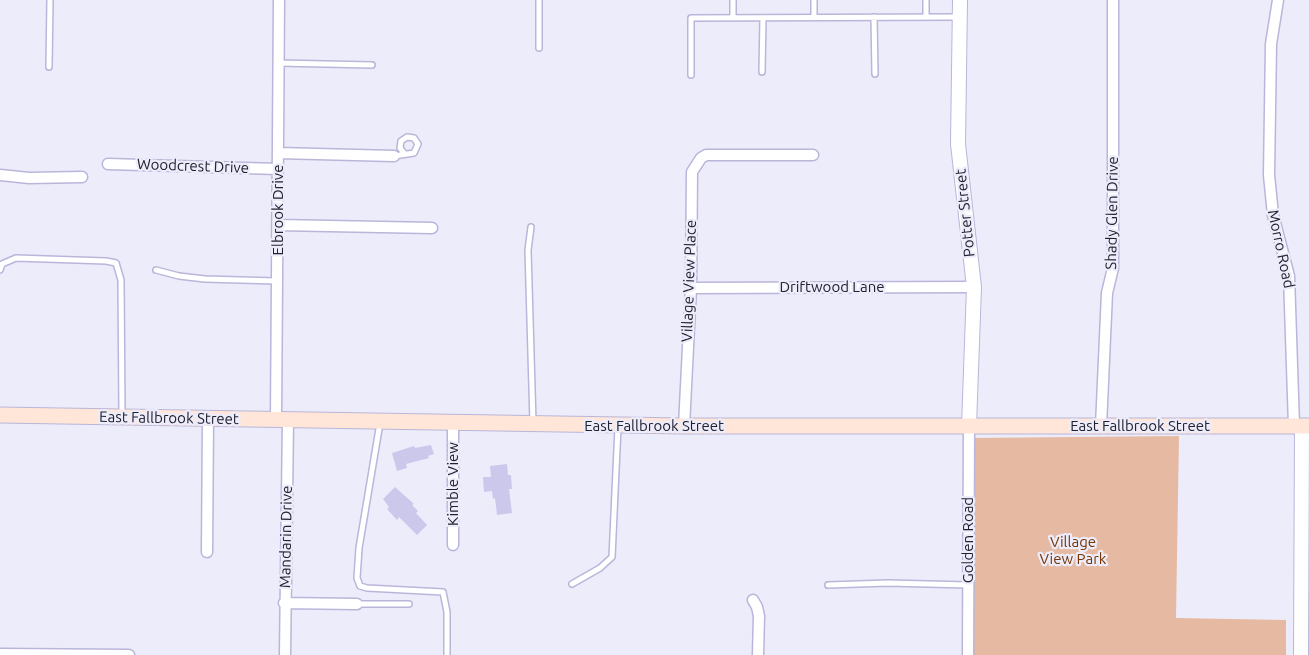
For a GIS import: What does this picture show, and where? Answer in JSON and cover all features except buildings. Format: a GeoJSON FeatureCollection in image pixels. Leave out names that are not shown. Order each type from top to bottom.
{"type":"FeatureCollection","features":[{"type":"Feature","properties":{"kind":"main road","name":"East Fallbrook Street"},"geometry":{"type":"LineString","coordinates":[[0,416],[618,426],[1302,426]]}},
{"type":"Feature","properties":{"kind":"street","name":"Elbrook Drive"},"geometry":{"type":"LineString","coordinates":[[279,0],[277,281],[282,419]]}},
{"type":"Feature","properties":{"kind":"street","name":"Potter Street"},"geometry":{"type":"LineString","coordinates":[[960,0],[958,144],[974,287],[969,426]]}},
{"type":"Feature","properties":{"kind":"street","name":"Shady Glen Drive"},"geometry":{"type":"LineString","coordinates":[[1101,426],[1107,293],[1113,268],[1113,0]]}},
{"type":"Feature","properties":{"kind":"street","name":"Morro Road"},"geometry":{"type":"LineString","coordinates":[[1278,0],[1271,44],[1269,175],[1273,214],[1289,276],[1302,426],[1301,655]]}},
{"type":"Feature","properties":{"kind":"street"},"geometry":{"type":"LineString","coordinates":[[278,153],[399,155]]}},
{"type":"Feature","properties":{"kind":"street","name":"Village View Place"},"geometry":{"type":"LineString","coordinates":[[684,426],[692,172],[701,158],[706,155],[813,155]]}},
{"type":"Feature","properties":{"kind":"street","name":"Woodcrest Drive"},"geometry":{"type":"LineString","coordinates":[[108,164],[278,169]]}},
{"type":"Feature","properties":{"kind":"street"},"geometry":{"type":"LineString","coordinates":[[0,175],[29,178],[82,177]]}},
{"type":"Feature","properties":{"kind":"street"},"geometry":{"type":"LineString","coordinates":[[278,225],[432,228]]}},
{"type":"Feature","properties":{"kind":"street","name":"Driftwood Lane"},"geometry":{"type":"LineString","coordinates":[[690,288],[974,287]]}},
{"type":"Feature","properties":{"kind":"street"},"geometry":{"type":"LineString","coordinates":[[207,552],[208,418]]}},
{"type":"Feature","properties":{"kind":"street","name":"Mandarin Drive"},"geometry":{"type":"LineString","coordinates":[[282,419],[285,655]]}},
{"type":"Feature","properties":{"kind":"street","name":"Kimble View"},"geometry":{"type":"LineString","coordinates":[[453,423],[453,545]]}},
{"type":"Feature","properties":{"kind":"street","name":"Golden Road"},"geometry":{"type":"LineString","coordinates":[[968,655],[969,426]]}},
{"type":"Feature","properties":{"kind":"street"},"geometry":{"type":"LineString","coordinates":[[753,600],[759,616],[758,655]]}},
{"type":"Feature","properties":{"kind":"street"},"geometry":{"type":"LineString","coordinates":[[284,603],[357,604]]}},
{"type":"Feature","properties":{"kind":"street"},"geometry":{"type":"LineString","coordinates":[[0,654],[129,655]]}},
{"type":"Feature","properties":{"kind":"lane"},"geometry":{"type":"LineString","coordinates":[[49,67],[50,0]]}},
{"type":"Feature","properties":{"kind":"lane"},"geometry":{"type":"LineString","coordinates":[[539,0],[539,48]]}},
{"type":"Feature","properties":{"kind":"lane"},"geometry":{"type":"LineString","coordinates":[[733,0],[733,18]]}},
{"type":"Feature","properties":{"kind":"lane"},"geometry":{"type":"LineString","coordinates":[[814,0],[814,17]]}},
{"type":"Feature","properties":{"kind":"lane"},"geometry":{"type":"LineString","coordinates":[[926,0],[926,17]]}},
{"type":"Feature","properties":{"kind":"lane"},"geometry":{"type":"LineString","coordinates":[[874,17],[874,74]]}},
{"type":"Feature","properties":{"kind":"lane"},"geometry":{"type":"LineString","coordinates":[[691,75],[691,18],[960,17]]}},
{"type":"Feature","properties":{"kind":"lane"},"geometry":{"type":"LineString","coordinates":[[762,72],[763,18]]}},
{"type":"Feature","properties":{"kind":"lane"},"geometry":{"type":"LineString","coordinates":[[278,63],[372,65]]}},
{"type":"Feature","properties":{"kind":"lane"},"geometry":{"type":"LineString","coordinates":[[531,227],[528,250],[533,424]]}},
{"type":"Feature","properties":{"kind":"lane"},"geometry":{"type":"LineString","coordinates":[[0,270],[2,264],[16,258],[116,263],[121,280],[122,417]]}},
{"type":"Feature","properties":{"kind":"lane"},"geometry":{"type":"LineString","coordinates":[[156,270],[196,278],[277,281]]}},
{"type":"Feature","properties":{"kind":"lane"},"geometry":{"type":"LineString","coordinates":[[380,422],[359,548],[357,578],[360,586],[367,588],[442,592],[447,612],[447,655]]}},
{"type":"Feature","properties":{"kind":"lane"},"geometry":{"type":"LineString","coordinates":[[572,584],[600,568],[612,557],[618,426]]}},
{"type":"Feature","properties":{"kind":"lane"},"geometry":{"type":"LineString","coordinates":[[828,585],[888,583],[968,585]]}},
{"type":"Feature","properties":{"kind":"lane"},"geometry":{"type":"LineString","coordinates":[[357,604],[409,604]]}},
{"type":"Feature","properties":{"kind":"green space","name":"Village View Park"},"geometry":{"type":"Polygon","coordinates":[[[1179,436],[1176,618],[1286,620],[1286,655],[968,655],[970,438],[1179,436]]]}}]}
